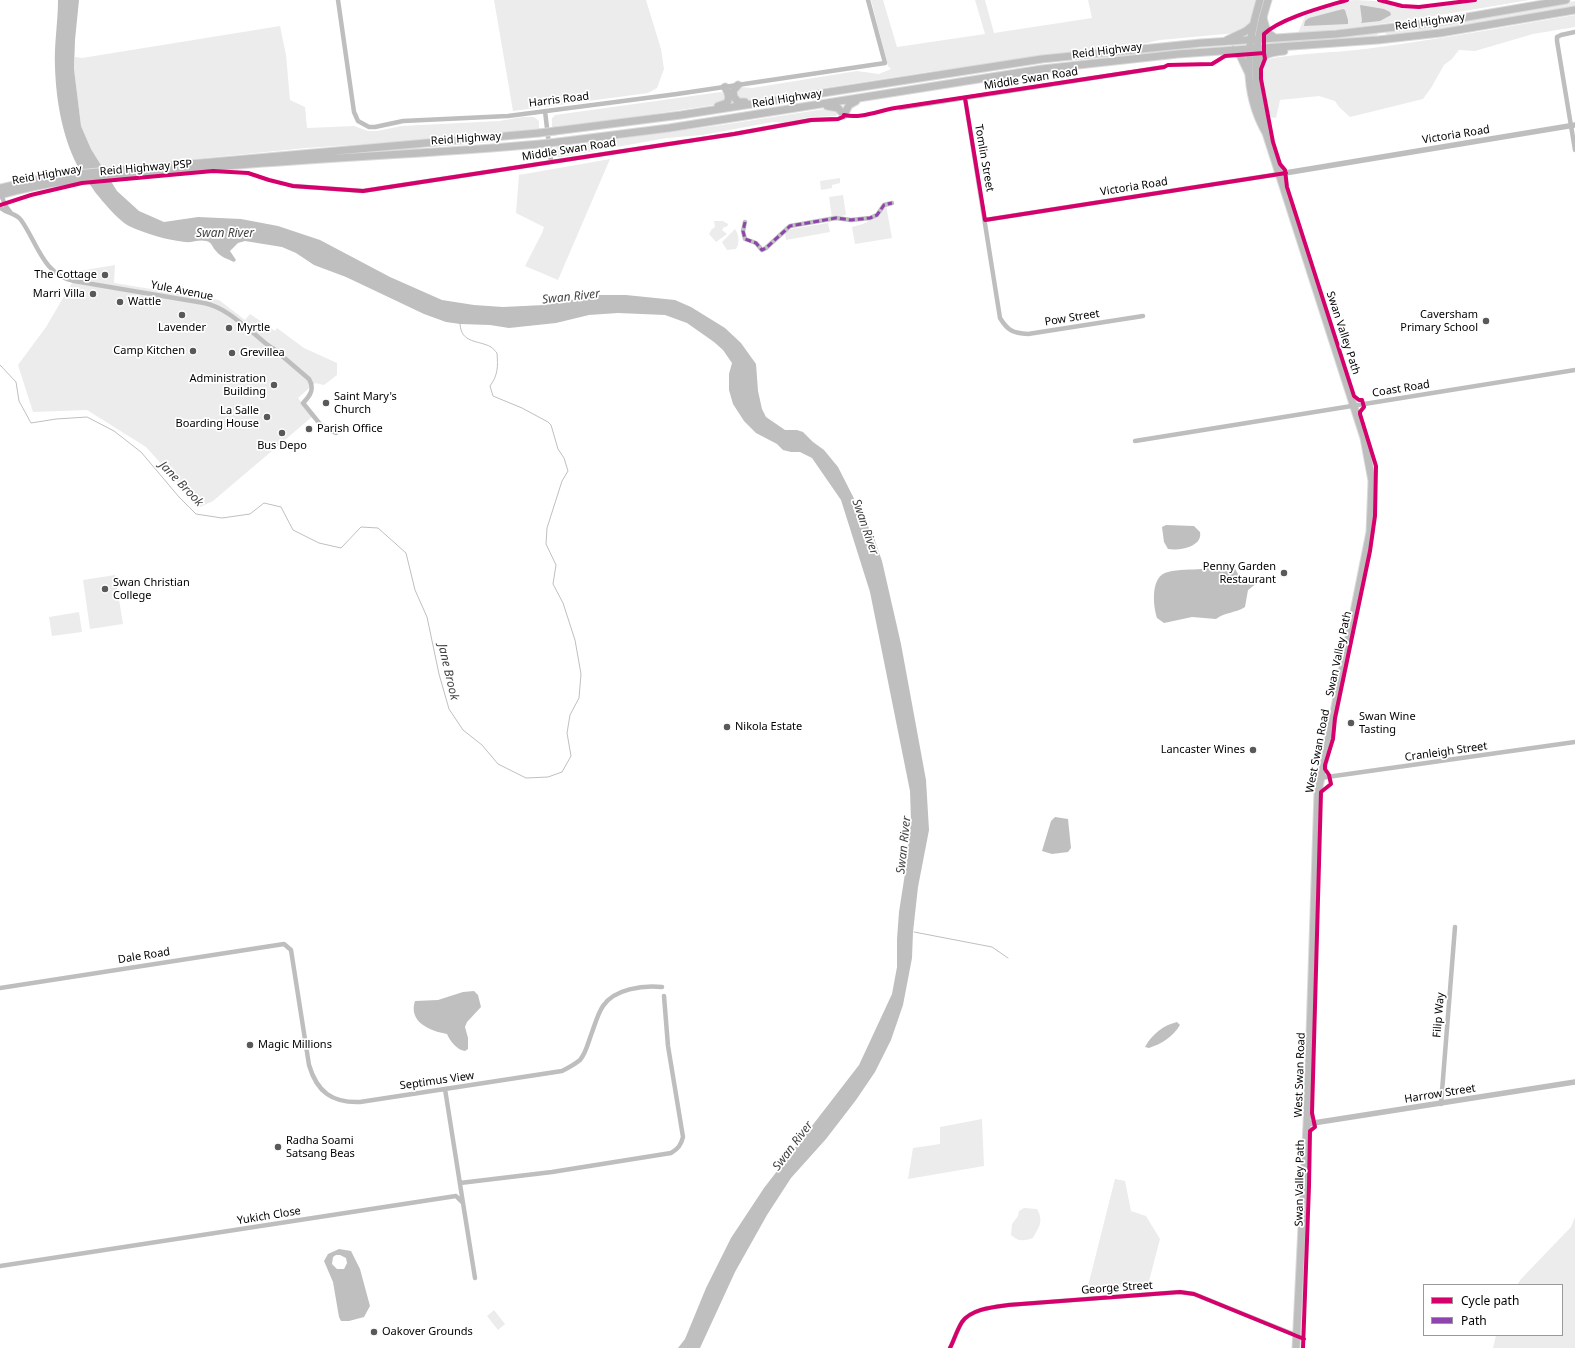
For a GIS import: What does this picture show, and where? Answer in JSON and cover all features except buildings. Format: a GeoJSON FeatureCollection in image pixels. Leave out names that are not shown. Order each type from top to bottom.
{"type":"FeatureCollection","features":[{"type":"Feature","properties":{"kind":"main road","name":"West Swan Road"},"geometry":{"type":"LineString","coordinates":[[1260,0],[1252,26],[1254,39],[1248,72],[1254,106],[1266,133],[1365,444],[1372,481],[1370,532],[1320,778],[1307,1124],[1298,1336],[1296,1348]]}},
{"type":"Feature","properties":{"kind":"main road","name":"West Swan Road"},"geometry":{"type":"LineString","coordinates":[[1254,39],[1263,18],[1268,0]]}},
{"type":"Feature","properties":{"kind":"main road","name":"Reid Highway"},"geometry":{"type":"LineString","coordinates":[[0,192],[78,177],[539,133],[681,115],[1042,59],[1225,41],[1336,34],[1438,22],[1566,0]]}},
{"type":"Feature","properties":{"kind":"main road","name":"Reid Highway"},"geometry":{"type":"LineString","coordinates":[[203,165],[461,151],[558,142],[643,131],[1042,70],[1128,59],[1253,48],[1293,47],[1378,40],[1440,33],[1575,10]]}},
{"type":"Feature","properties":{"kind":"main road"},"geometry":{"type":"LineString","coordinates":[[1263,18],[1267,32],[1275,38]]}},
{"type":"Feature","properties":{"kind":"main road"},"geometry":{"type":"LineString","coordinates":[[1225,41],[1246,31],[1252,26]]}},
{"type":"Feature","properties":{"kind":"main road"},"geometry":{"type":"LineString","coordinates":[[1256,65],[1258,60],[1264,56],[1285,51],[1293,47]]}},
{"type":"Feature","properties":{"kind":"main road","name":"West Swan Road"},"geometry":{"type":"LineString","coordinates":[[1253,48],[1256,65],[1257,88],[1266,126],[1266,133]]}},
{"type":"Feature","properties":{"kind":"main road"},"geometry":{"type":"LineString","coordinates":[[1233,50],[1240,55],[1248,72]]}},
{"type":"Feature","properties":{"kind":"main road"},"geometry":{"type":"LineString","coordinates":[[738,85],[733,91],[734,97],[738,102],[777,100]]}},
{"type":"Feature","properties":{"kind":"main road"},"geometry":{"type":"LineString","coordinates":[[681,115],[727,103],[729,95],[725,87]]}},
{"type":"Feature","properties":{"kind":"main road"},"geometry":{"type":"LineString","coordinates":[[804,107],[835,107],[844,115],[848,106],[852,103],[878,96]]}},
{"type":"Feature","properties":{"kind":"street","name":"Harris Road"},"geometry":{"type":"LineString","coordinates":[[338,0],[354,112],[358,121],[368,127],[375,127],[402,121],[508,116],[725,87],[885,63],[868,0]]}},
{"type":"Feature","properties":{"kind":"street"},"geometry":{"type":"LineString","coordinates":[[1575,32],[1557,37],[1573,126],[1575,150]]}},
{"type":"Feature","properties":{"kind":"street","name":"Middle Swan Road"},"geometry":{"type":"LineString","coordinates":[[900,108],[1164,67]]}},
{"type":"Feature","properties":{"kind":"street","name":"Tomlin Street"},"geometry":{"type":"LineString","coordinates":[[965,98],[1000,318],[1005,327]]}},
{"type":"Feature","properties":{"kind":"street"},"geometry":{"type":"LineString","coordinates":[[545,111],[551,162]]}},
{"type":"Feature","properties":{"kind":"street","name":"Middle Swan Road"},"geometry":{"type":"LineString","coordinates":[[293,186],[363,191],[734,134],[810,120],[838,119],[844,115]]}},
{"type":"Feature","properties":{"kind":"street","name":"Victoria Road"},"geometry":{"type":"LineString","coordinates":[[985,220],[1573,126]]}},
{"type":"Feature","properties":{"kind":"street","name":"Yule Avenue"},"geometry":{"type":"LineString","coordinates":[[0,192],[5,205],[11,213],[20,219],[49,267],[56,274],[64,279],[204,303],[220,309],[278,353],[309,379],[312,386],[312,391],[303,403],[320,424],[336,433]]}},
{"type":"Feature","properties":{"kind":"street"},"geometry":{"type":"LineString","coordinates":[[745,222],[743,231],[745,240],[756,244],[762,250],[790,226],[836,218],[851,220],[870,218],[877,215],[884,205],[892,203]]}},
{"type":"Feature","properties":{"kind":"street","name":"Yule Avenue"},"geometry":{"type":"LineString","coordinates":[[0,207],[5,212],[11,213]]}},
{"type":"Feature","properties":{"kind":"street","name":"Pow Street"},"geometry":{"type":"LineString","coordinates":[[1005,327],[1015,334],[1028,334],[1143,316]]}},
{"type":"Feature","properties":{"kind":"street","name":"Coast Road"},"geometry":{"type":"LineString","coordinates":[[1135,441],[1575,370]]}},
{"type":"Feature","properties":{"kind":"street","name":"Cranleigh Street"},"geometry":{"type":"LineString","coordinates":[[1320,778],[1575,742]]}},
{"type":"Feature","properties":{"kind":"street","name":"Filip Way"},"geometry":{"type":"LineString","coordinates":[[1441,1104],[1455,927]]}},
{"type":"Feature","properties":{"kind":"street","name":"Dale Road"},"geometry":{"type":"LineString","coordinates":[[0,988],[281,944],[290,947]]}},
{"type":"Feature","properties":{"kind":"street","name":"Septimus View"},"geometry":{"type":"LineString","coordinates":[[290,947],[293,958],[309,1065],[317,1085],[325,1094],[346,1103],[562,1071],[580,1059],[586,1051],[598,1016],[610,998],[621,992],[634,989],[653,986],[662,987]]}},
{"type":"Feature","properties":{"kind":"street"},"geometry":{"type":"LineString","coordinates":[[460,1183],[552,1172],[671,1153],[677,1149],[682,1144],[683,1137],[668,1046],[664,996]]}},
{"type":"Feature","properties":{"kind":"street","name":"Harrow Street"},"geometry":{"type":"LineString","coordinates":[[1307,1124],[1575,1082]]}},
{"type":"Feature","properties":{"kind":"street"},"geometry":{"type":"LineString","coordinates":[[445,1089],[475,1278]]}},
{"type":"Feature","properties":{"kind":"street","name":"Yukich Close"},"geometry":{"type":"LineString","coordinates":[[0,1266],[448,1196],[456,1196],[463,1203]]}},
{"type":"Feature","properties":{"kind":"street","name":"George Street"},"geometry":{"type":"LineString","coordinates":[[950,1348],[962,1322],[970,1315],[986,1308],[1180,1292],[1194,1294],[1298,1336]]}},
{"type":"Feature","properties":{"kind":"shaded area"},"geometry":{"type":"Polygon","coordinates":[[[494,0],[646,0],[661,49],[664,69],[657,88],[648,93],[513,111],[494,0]]]}},
{"type":"Feature","properties":{"kind":"shaded area"},"geometry":{"type":"Polygon","coordinates":[[[871,0],[883,0],[897,47],[985,34],[975,0],[985,0],[994,33],[1092,18],[1088,0],[1256,0],[1250,24],[1247,28],[1236,33],[1160,40],[1137,45],[927,72],[747,100],[737,98],[736,91],[741,87],[752,88],[857,71],[879,74],[891,69],[888,66],[871,0]]]}},
{"type":"Feature","properties":{"kind":"shaded area"},"geometry":{"type":"Polygon","coordinates":[[[1354,0],[1375,1],[1401,8],[1420,9],[1481,0],[1529,0],[1443,15],[1298,33],[1305,16],[1343,2],[1354,0]]]}},
{"type":"Feature","properties":{"kind":"shaded area"},"geometry":{"type":"Polygon","coordinates":[[[1575,1],[1575,8],[1410,34],[1392,36],[1386,34],[1386,32],[1575,1]]]}},
{"type":"Feature","properties":{"kind":"shaded area"},"geometry":{"type":"Polygon","coordinates":[[[1575,15],[1575,27],[1533,34],[1475,51],[1459,50],[1452,59],[1444,65],[1423,99],[1350,117],[1335,101],[1319,96],[1280,100],[1276,118],[1269,117],[1262,76],[1263,66],[1268,59],[1292,55],[1391,45],[1575,15]]]}},
{"type":"Feature","properties":{"kind":"shaded area"},"geometry":{"type":"Polygon","coordinates":[[[280,26],[286,55],[290,100],[305,107],[307,128],[354,126],[368,131],[377,131],[402,126],[499,121],[523,117],[534,117],[539,121],[539,130],[501,134],[469,135],[468,137],[306,148],[103,168],[91,149],[81,126],[74,69],[75,57],[82,58],[280,26]]]}},
{"type":"Feature","properties":{"kind":"shaded area"},"geometry":{"type":"Polygon","coordinates":[[[1377,33],[1378,37],[1333,40],[1333,38],[1377,33]]]}},
{"type":"Feature","properties":{"kind":"shaded area"},"geometry":{"type":"Polygon","coordinates":[[[721,92],[725,95],[725,98],[720,104],[552,129],[552,118],[555,115],[721,92]]]}},
{"type":"Feature","properties":{"kind":"shaded area"},"geometry":{"type":"Polygon","coordinates":[[[831,108],[835,109],[837,114],[836,116],[810,117],[786,123],[773,122],[702,135],[667,138],[561,157],[557,157],[552,152],[552,148],[564,146],[722,125],[831,108]]]}},
{"type":"Feature","properties":{"kind":"shaded area"},"geometry":{"type":"Polygon","coordinates":[[[610,159],[558,280],[525,266],[544,227],[516,213],[519,175],[610,159]]]}},
{"type":"Feature","properties":{"kind":"shaded area"},"geometry":{"type":"Polygon","coordinates":[[[840,178],[840,183],[832,185],[832,188],[821,190],[820,181],[840,178]]]}},
{"type":"Feature","properties":{"kind":"shaded area"},"geometry":{"type":"Polygon","coordinates":[[[843,195],[846,215],[832,218],[829,197],[843,195]]]}},
{"type":"Feature","properties":{"kind":"shaded area"},"geometry":{"type":"Polygon","coordinates":[[[886,205],[892,238],[855,244],[852,227],[863,224],[880,215],[886,205]]]}},
{"type":"Feature","properties":{"kind":"shaded area"},"geometry":{"type":"Polygon","coordinates":[[[714,221],[723,221],[728,224],[722,230],[727,234],[716,242],[709,234],[715,227],[714,221]]]}},
{"type":"Feature","properties":{"kind":"shaded area"},"geometry":{"type":"Polygon","coordinates":[[[828,223],[830,232],[786,240],[785,233],[791,229],[828,223]]]}},
{"type":"Feature","properties":{"kind":"shaded area"},"geometry":{"type":"Polygon","coordinates":[[[735,229],[738,239],[737,247],[736,249],[727,250],[722,242],[735,229]]]}},
{"type":"Feature","properties":{"kind":"shaded area"},"geometry":{"type":"Polygon","coordinates":[[[115,265],[114,283],[219,300],[245,320],[250,314],[275,331],[277,328],[304,348],[337,363],[337,375],[324,385],[315,383],[298,398],[313,416],[213,501],[200,507],[146,447],[87,410],[33,412],[18,365],[46,327],[79,271],[115,265]]]}},
{"type":"Feature","properties":{"kind":"shaded area"},"geometry":{"type":"Polygon","coordinates":[[[115,575],[123,624],[90,629],[83,580],[115,575]]]}},
{"type":"Feature","properties":{"kind":"shaded area"},"geometry":{"type":"Polygon","coordinates":[[[79,612],[82,632],[52,636],[49,617],[79,612]]]}},
{"type":"Feature","properties":{"kind":"shaded area"},"geometry":{"type":"Polygon","coordinates":[[[982,1119],[984,1166],[908,1179],[913,1148],[940,1144],[940,1127],[982,1119]]]}},
{"type":"Feature","properties":{"kind":"shaded area"},"geometry":{"type":"Polygon","coordinates":[[[1115,1179],[1125,1181],[1131,1211],[1146,1216],[1160,1239],[1148,1285],[1087,1290],[1115,1179]]]}},
{"type":"Feature","properties":{"kind":"shaded area"},"geometry":{"type":"Polygon","coordinates":[[[1024,1208],[1037,1209],[1040,1217],[1040,1224],[1033,1238],[1021,1240],[1016,1239],[1011,1235],[1012,1224],[1018,1216],[1019,1211],[1024,1208]]]}},
{"type":"Feature","properties":{"kind":"shaded area"},"geometry":{"type":"Polygon","coordinates":[[[1575,1217],[1575,1348],[1493,1348],[1496,1336],[1563,1336],[1563,1284],[1518,1284],[1571,1227],[1575,1217]]]}},
{"type":"Feature","properties":{"kind":"shaded area"},"geometry":{"type":"Polygon","coordinates":[[[494,1310],[505,1324],[498,1330],[487,1316],[494,1310]]]}},
{"type":"Feature","properties":{"kind":"water","name":"Swan River"},"geometry":{"type":"Polygon","coordinates":[[[58,0],[79,0],[74,69],[81,126],[91,149],[117,191],[139,211],[164,222],[198,217],[241,219],[278,226],[320,240],[390,277],[442,300],[474,305],[503,307],[544,305],[597,295],[626,295],[675,300],[691,307],[725,328],[741,343],[756,364],[758,391],[762,409],[766,417],[785,430],[797,430],[803,432],[824,450],[838,467],[874,538],[882,561],[901,644],[926,780],[929,830],[918,887],[912,958],[903,1005],[891,1040],[875,1072],[826,1139],[791,1178],[767,1215],[735,1272],[700,1348],[678,1348],[685,1339],[706,1288],[731,1238],[764,1188],[859,1065],[892,994],[897,967],[899,912],[911,821],[910,791],[870,592],[841,500],[812,458],[800,452],[783,450],[777,444],[756,433],[744,421],[733,404],[729,390],[729,374],[732,363],[723,350],[714,342],[687,323],[665,315],[618,313],[589,315],[556,323],[509,328],[446,322],[424,314],[346,277],[314,265],[296,253],[282,247],[245,241],[238,243],[230,251],[236,260],[234,262],[220,255],[208,242],[201,240],[188,242],[171,240],[149,234],[129,226],[120,220],[95,192],[81,172],[69,148],[57,94],[55,50],[58,0]]]}},
{"type":"Feature","properties":{"kind":"water"},"geometry":{"type":"Polygon","coordinates":[[[1360,5],[1384,9],[1390,12],[1391,15],[1380,21],[1361,23],[1360,5]]]}},
{"type":"Feature","properties":{"kind":"water"},"geometry":{"type":"Polygon","coordinates":[[[1343,9],[1345,10],[1348,24],[1304,26],[1305,21],[1309,18],[1343,9]]]}},
{"type":"Feature","properties":{"kind":"water"},"geometry":{"type":"Polygon","coordinates":[[[1166,525],[1194,526],[1200,532],[1200,537],[1198,541],[1189,547],[1168,549],[1164,542],[1162,527],[1166,525]]]}},
{"type":"Feature","properties":{"kind":"water"},"geometry":{"type":"Polygon","coordinates":[[[1226,562],[1234,567],[1238,574],[1248,580],[1255,578],[1257,583],[1248,590],[1245,607],[1216,619],[1192,617],[1164,623],[1157,618],[1154,606],[1154,592],[1158,579],[1162,575],[1176,570],[1205,568],[1226,562]]]}},
{"type":"Feature","properties":{"kind":"water"},"geometry":{"type":"Polygon","coordinates":[[[1055,817],[1068,819],[1071,848],[1068,852],[1052,854],[1042,851],[1051,821],[1055,817]]]}},
{"type":"Feature","properties":{"kind":"water"},"geometry":{"type":"Polygon","coordinates":[[[474,991],[478,995],[481,1007],[467,1022],[465,1027],[468,1038],[468,1049],[465,1051],[454,1045],[447,1034],[428,1028],[418,1020],[415,1015],[415,1001],[438,1000],[463,992],[474,991]]]}},
{"type":"Feature","properties":{"kind":"water"},"geometry":{"type":"Polygon","coordinates":[[[1177,1022],[1180,1025],[1170,1036],[1162,1042],[1149,1048],[1145,1047],[1151,1038],[1159,1031],[1168,1025],[1177,1022]]]}},
{"type":"Feature","properties":{"kind":"water"},"geometry":{"type":"Polygon","coordinates":[[[339,1249],[351,1251],[360,1269],[370,1306],[364,1317],[349,1321],[341,1321],[333,1282],[324,1261],[328,1254],[339,1249]],[[340,1255],[333,1257],[332,1264],[337,1269],[344,1269],[347,1263],[346,1258],[340,1255]]]}},
{"type":"Feature","properties":{"kind":"waterway","name":"Jane Brook"},"geometry":{"type":"LineString","coordinates":[[0,365],[16,382],[19,401],[31,423],[56,419],[87,417],[114,431],[141,452],[179,497],[196,514],[222,518],[250,514],[264,503],[281,507],[293,530],[319,543],[341,548],[361,527],[378,528],[406,553],[415,590],[427,617],[439,674],[449,709],[463,730],[482,745],[498,764],[526,778],[548,777],[562,772],[571,756],[567,733],[570,715],[579,698],[581,674],[575,640],[563,603],[553,584],[556,565],[546,544],[547,528],[562,481],[568,471],[564,458],[558,449],[551,425],[522,408],[493,396],[490,386],[497,371],[497,353],[491,347],[467,338],[461,330],[460,324]]}},
{"type":"Feature","properties":{"kind":"waterway"},"geometry":{"type":"LineString","coordinates":[[914,932],[992,947],[1008,958]]}},
{"type":"Feature","properties":{"kind":"marked path"},"geometry":{"type":"LineString","coordinates":[[745,222],[743,231],[745,239],[756,243],[762,250],[790,226],[836,218],[851,220],[870,218],[877,215],[884,205],[892,203]]}},
{"type":"Feature","properties":{"kind":"cycle path","name":"Swan Valley Path"},"geometry":{"type":"LineString","coordinates":[[1303,1348],[1310,1131],[1315,1127],[1312,1113],[1321,792],[1331,784],[1329,775],[1325,769],[1325,765],[1333,739],[1335,718],[1370,551],[1375,516],[1376,466],[1360,414],[1364,407],[1362,400],[1359,400],[1354,396],[1287,187],[1285,170],[1280,164],[1273,142],[1261,79],[1261,69],[1265,59],[1264,34],[1272,28],[1292,18],[1347,0]]}},
{"type":"Feature","properties":{"kind":"cycle path"},"geometry":{"type":"LineString","coordinates":[[1379,0],[1402,6],[1419,7],[1475,0]]}},
{"type":"Feature","properties":{"kind":"cycle path","name":"Reid Highway PSP"},"geometry":{"type":"LineString","coordinates":[[0,205],[31,195],[82,183],[213,171],[248,173],[293,186],[363,191],[734,134],[811,120],[838,119],[844,115],[863,115],[895,108],[1164,67],[1168,65],[1212,64],[1225,56],[1264,53]]}},
{"type":"Feature","properties":{"kind":"cycle path"},"geometry":{"type":"LineString","coordinates":[[965,98],[985,220],[1286,173]]}},
{"type":"Feature","properties":{"kind":"cycle path"},"geometry":{"type":"LineString","coordinates":[[950,1348],[962,1322],[971,1314],[983,1309],[1008,1305],[1180,1292],[1194,1294],[1304,1339]]}},
{"type":"Feature","properties":{"kind":"place","name":"The Cottage"},"geometry":{"type":"Point","coordinates":[105,275]}},
{"type":"Feature","properties":{"kind":"place","name":"Marri Villa"},"geometry":{"type":"Point","coordinates":[93,294]}},
{"type":"Feature","properties":{"kind":"place","name":"Wattle"},"geometry":{"type":"Point","coordinates":[120,302]}},
{"type":"Feature","properties":{"kind":"place","name":"Lavender"},"geometry":{"type":"Point","coordinates":[182,315]}},
{"type":"Feature","properties":{"kind":"place","name":"Caversham Primary School"},"geometry":{"type":"Point","coordinates":[1486,321]}},
{"type":"Feature","properties":{"kind":"place","name":"Myrtle"},"geometry":{"type":"Point","coordinates":[229,328]}},
{"type":"Feature","properties":{"kind":"place","name":"Camp Kitchen"},"geometry":{"type":"Point","coordinates":[193,351]}},
{"type":"Feature","properties":{"kind":"place","name":"Grevillea"},"geometry":{"type":"Point","coordinates":[232,353]}},
{"type":"Feature","properties":{"kind":"place","name":"Administration Building"},"geometry":{"type":"Point","coordinates":[274,385]}},
{"type":"Feature","properties":{"kind":"place","name":"Saint Mary's Church"},"geometry":{"type":"Point","coordinates":[326,403]}},
{"type":"Feature","properties":{"kind":"place","name":"La Salle Boarding House"},"geometry":{"type":"Point","coordinates":[267,417]}},
{"type":"Feature","properties":{"kind":"place","name":"Parish Office"},"geometry":{"type":"Point","coordinates":[309,429]}},
{"type":"Feature","properties":{"kind":"place","name":"Bus Depo"},"geometry":{"type":"Point","coordinates":[282,433]}},
{"type":"Feature","properties":{"kind":"place","name":"Penny Garden Restaurant"},"geometry":{"type":"Point","coordinates":[1284,573]}},
{"type":"Feature","properties":{"kind":"place","name":"Swan Christian College"},"geometry":{"type":"Point","coordinates":[105,589]}},
{"type":"Feature","properties":{"kind":"place","name":"Swan Wine Tasting"},"geometry":{"type":"Point","coordinates":[1351,723]}},
{"type":"Feature","properties":{"kind":"place","name":"Nikola Estate"},"geometry":{"type":"Point","coordinates":[727,727]}},
{"type":"Feature","properties":{"kind":"place","name":"Lancaster Wines"},"geometry":{"type":"Point","coordinates":[1253,750]}},
{"type":"Feature","properties":{"kind":"place","name":"Magic Millions"},"geometry":{"type":"Point","coordinates":[250,1045]}},
{"type":"Feature","properties":{"kind":"place","name":"Radha Soami Satsang Beas"},"geometry":{"type":"Point","coordinates":[278,1147]}},
{"type":"Feature","properties":{"kind":"place","name":"Oakover Grounds"},"geometry":{"type":"Point","coordinates":[374,1332]}}]}
